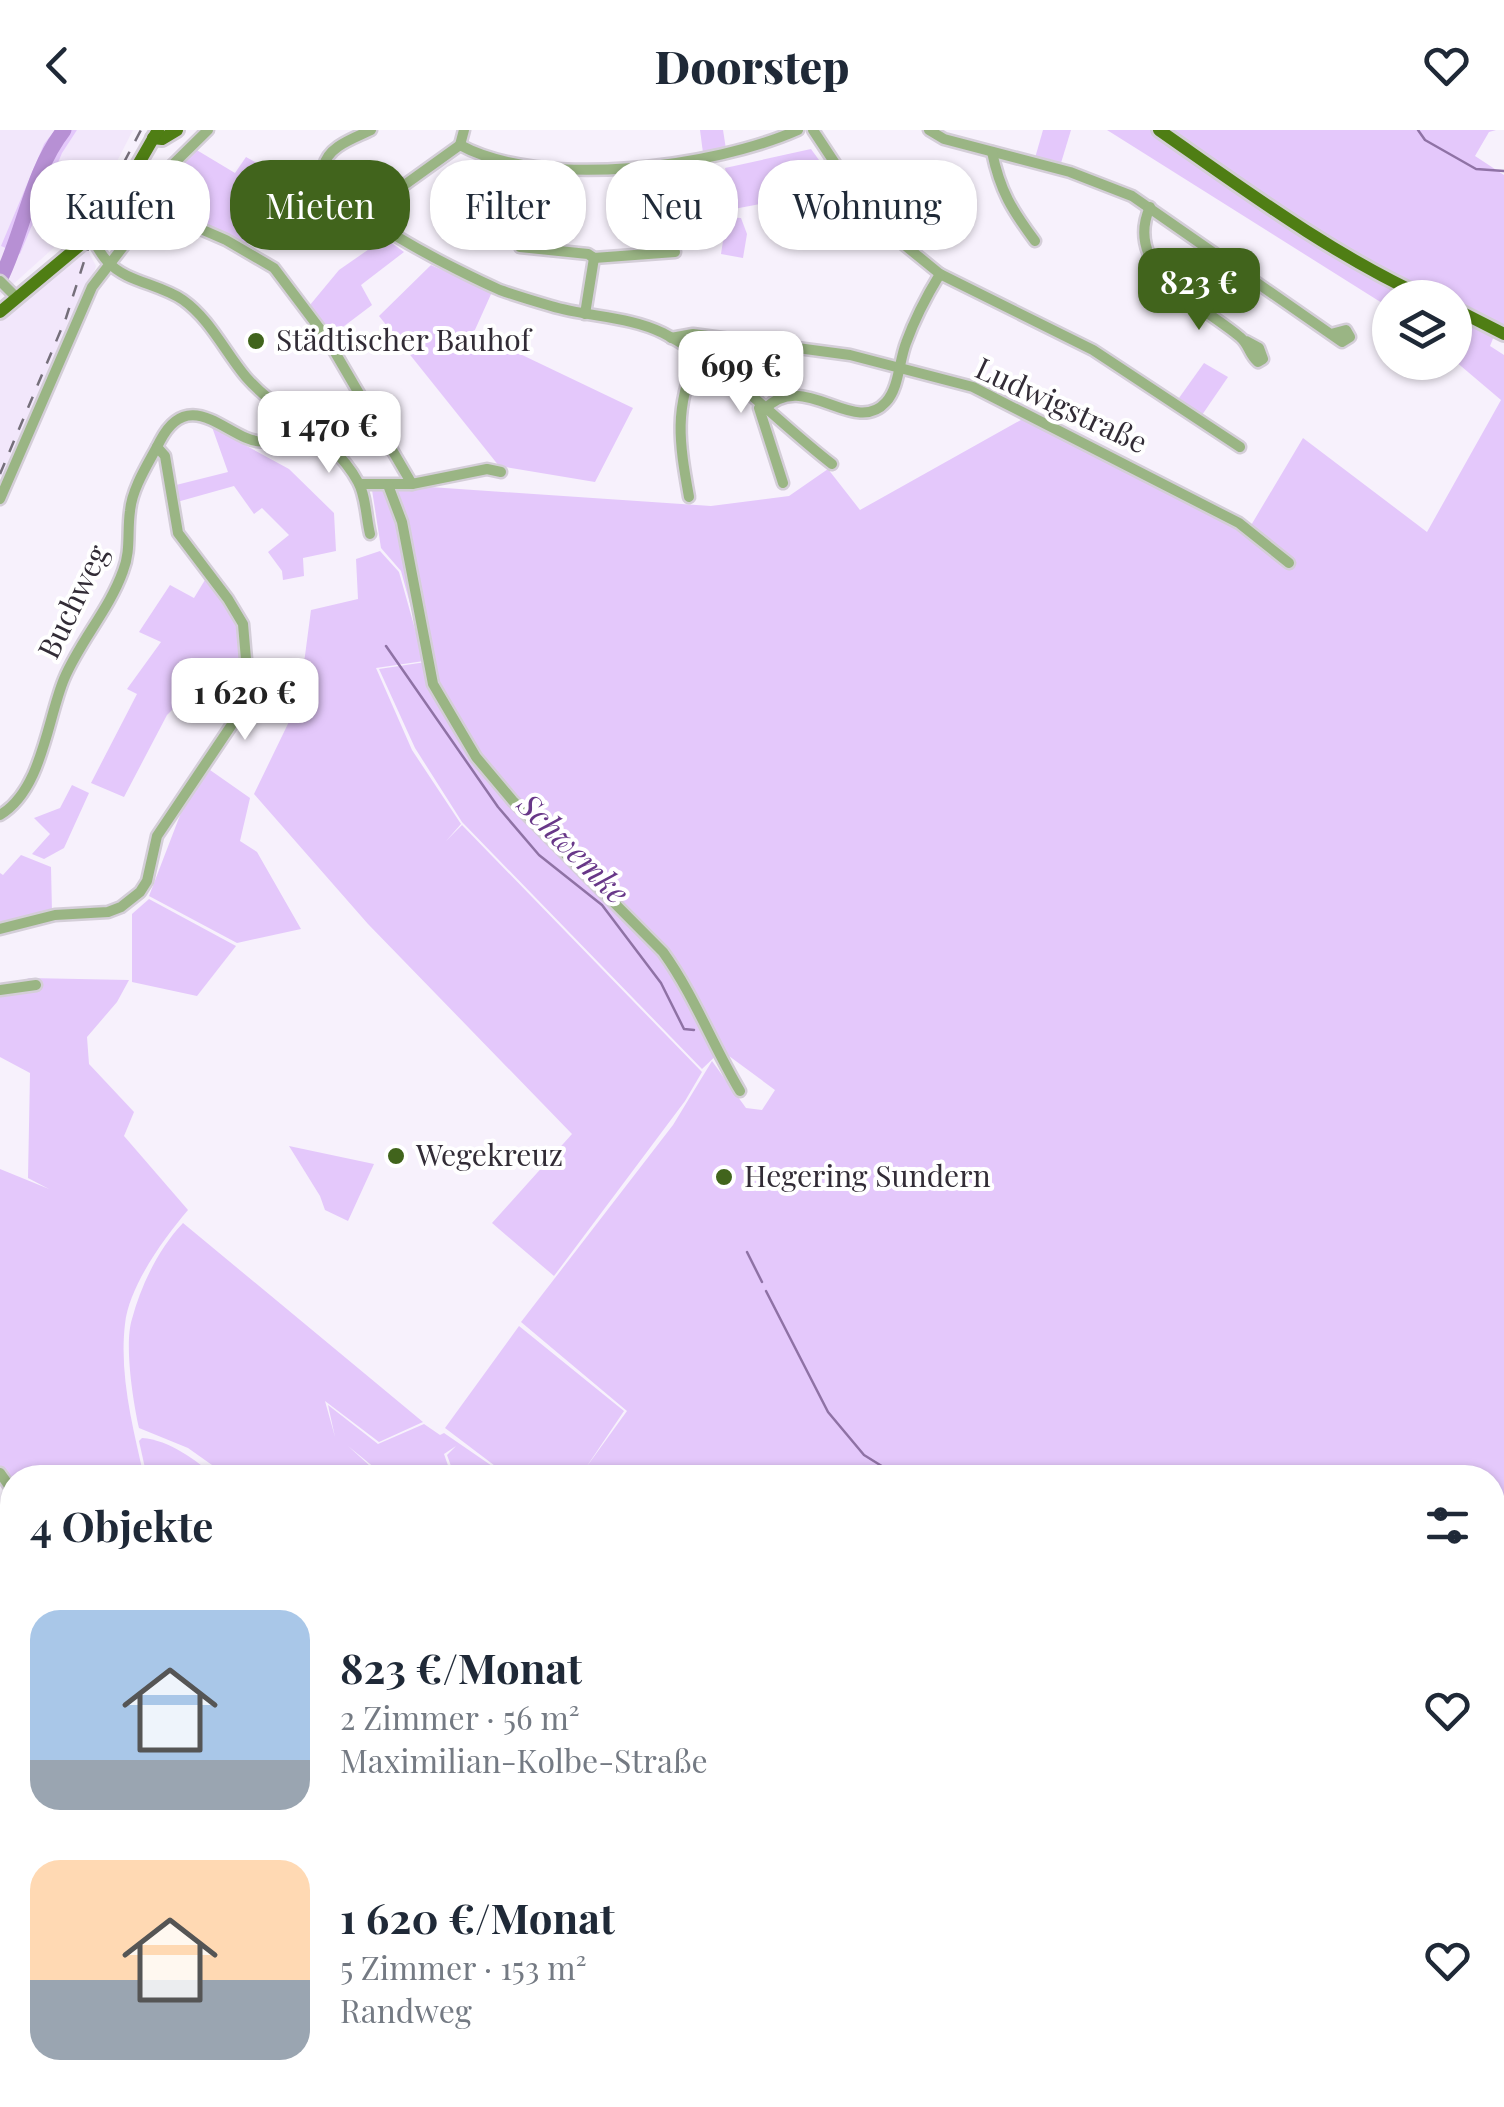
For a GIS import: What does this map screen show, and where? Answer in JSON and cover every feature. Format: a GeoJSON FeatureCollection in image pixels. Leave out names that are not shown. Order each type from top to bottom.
{"type":"FeatureCollection","features":[{"type":"Feature","properties":{"kind":"main road"},"geometry":{"type":"LineString","coordinates":[[141,160],[156,134],[162,139],[176,130]]}},
{"type":"Feature","properties":{"kind":"main road"},"geometry":{"type":"LineString","coordinates":[[1158,130],[1255,198],[1393,280]]}},
{"type":"Feature","properties":{"kind":"main road"},"geometry":{"type":"LineString","coordinates":[[0,312],[74,250]]}},
{"type":"Feature","properties":{"kind":"main road"},"geometry":{"type":"LineString","coordinates":[[1472,318],[1504,334]]}},
{"type":"Feature","properties":{"kind":"street"},"geometry":{"type":"LineString","coordinates":[[177,160],[208,130]]}},
{"type":"Feature","properties":{"kind":"street"},"geometry":{"type":"LineString","coordinates":[[327,160],[344,143],[371,130]]}},
{"type":"Feature","properties":{"kind":"street"},"geometry":{"type":"LineString","coordinates":[[410,181],[460,145],[464,130]]}},
{"type":"Feature","properties":{"kind":"street"},"geometry":{"type":"LineString","coordinates":[[460,145],[497,160],[620,170],[719,157],[768,144],[798,130]]}},
{"type":"Feature","properties":{"kind":"street"},"geometry":{"type":"LineString","coordinates":[[813,130],[846,180],[874,212],[902,243],[940,274],[1093,350],[1240,446]]}},
{"type":"Feature","properties":{"kind":"street"},"geometry":{"type":"LineString","coordinates":[[928,130],[944,139],[1101,182],[1150,207],[1331,334]]}},
{"type":"Feature","properties":{"kind":"street"},"geometry":{"type":"LineString","coordinates":[[992,152],[1009,207],[1035,241]]}},
{"type":"Feature","properties":{"kind":"street"},"geometry":{"type":"LineString","coordinates":[[1150,207],[1143,227],[1161,273],[1188,301],[1246,341]]}},
{"type":"Feature","properties":{"kind":"street"},"geometry":{"type":"LineString","coordinates":[[210,233],[274,268],[326,336],[412,484]]}},
{"type":"Feature","properties":{"kind":"street"},"geometry":{"type":"LineString","coordinates":[[410,243],[502,290],[660,332],[723,372],[832,464]]}},
{"type":"Feature","properties":{"kind":"street"},"geometry":{"type":"LineString","coordinates":[[100,250],[123,274],[186,302],[248,379],[324,441],[360,484],[370,534]]}},
{"type":"Feature","properties":{"kind":"street"},"geometry":{"type":"LineString","coordinates":[[0,499],[92,287],[118,250]]}},
{"type":"Feature","properties":{"kind":"street"},"geometry":{"type":"LineString","coordinates":[[549,250],[594,258],[676,252]]}},
{"type":"Feature","properties":{"kind":"street"},"geometry":{"type":"LineString","coordinates":[[584,314],[594,258]]}},
{"type":"Feature","properties":{"kind":"street"},"geometry":{"type":"LineString","coordinates":[[761,407],[794,395],[854,412],[872,411],[888,400],[918,308],[940,274]]}},
{"type":"Feature","properties":{"kind":"street"},"geometry":{"type":"LineString","coordinates":[[2,283],[16,297]]}},
{"type":"Feature","properties":{"kind":"street","name":"Ludwigstraße"},"geometry":{"type":"LineString","coordinates":[[671,338],[693,334],[850,355],[972,387],[1239,524],[1289,562]]}},
{"type":"Feature","properties":{"kind":"street"},"geometry":{"type":"LineString","coordinates":[[688,497],[678,440],[680,411],[685,385],[698,356]]}},
{"type":"Feature","properties":{"kind":"street"},"geometry":{"type":"LineString","coordinates":[[761,407],[783,483]]}},
{"type":"Feature","properties":{"kind":"street","name":"Buchweg"},"geometry":{"type":"LineString","coordinates":[[0,815],[12,807],[22,792],[46,742],[64,679],[121,577],[129,547],[132,498],[170,425],[186,415],[200,414],[261,442],[280,434],[288,415]]}},
{"type":"Feature","properties":{"kind":"street"},"geometry":{"type":"LineString","coordinates":[[0,929],[55,916],[114,911],[140,892],[147,881],[157,836],[245,702],[243,624],[222,590],[180,539],[164,456],[157,447]]}},
{"type":"Feature","properties":{"kind":"street"},"geometry":{"type":"LineString","coordinates":[[360,484],[412,484],[487,469],[501,472]]}},
{"type":"Feature","properties":{"kind":"street"},"geometry":{"type":"LineString","coordinates":[[388,485],[402,522],[433,684],[476,757],[513,800],[663,952],[680,976],[740,1091]]}},
{"type":"Feature","properties":{"kind":"street"},"geometry":{"type":"LineString","coordinates":[[0,990],[36,986]]}},
{"type":"Feature","properties":{"kind":"shaded area"},"geometry":{"type":"Polygon","coordinates":[[[0,130],[55,130],[44,145],[62,152],[77,130],[133,130],[118,160],[30,160],[30,250],[51,250],[0,296],[0,130]]]}},
{"type":"Feature","properties":{"kind":"shaded area"},"geometry":{"type":"Polygon","coordinates":[[[55,130],[77,130],[59,160],[37,160],[55,130]]]}},
{"type":"Feature","properties":{"kind":"shaded area"},"geometry":{"type":"Polygon","coordinates":[[[700,130],[723,130],[726,149],[703,153],[700,130]]]}},
{"type":"Feature","properties":{"kind":"shaded area"},"geometry":{"type":"Polygon","coordinates":[[[1043,130],[1071,130],[1061,163],[1035,158],[1043,130]]]}},
{"type":"Feature","properties":{"kind":"shaded area"},"geometry":{"type":"Polygon","coordinates":[[[1107,130],[1152,130],[1378,280],[1372,280],[1372,297],[1107,130]]]}},
{"type":"Feature","properties":{"kind":"shaded area"},"geometry":{"type":"Polygon","coordinates":[[[1167,130],[1496,130],[1489,132],[1475,156],[1504,175],[1504,327],[1472,313],[1472,280],[1399,280],[1266,200],[1167,130]]]}},
{"type":"Feature","properties":{"kind":"shaded area"},"geometry":{"type":"Polygon","coordinates":[[[195,149],[230,170],[230,237],[210,229],[210,160],[184,160],[195,149]]]}},
{"type":"Feature","properties":{"kind":"shaded area"},"geometry":{"type":"Polygon","coordinates":[[[811,149],[819,160],[761,160],[811,149]]]}},
{"type":"Feature","properties":{"kind":"shaded area"},"geometry":{"type":"Polygon","coordinates":[[[758,161],[758,204],[738,208],[738,165],[758,161]]]}},
{"type":"Feature","properties":{"kind":"shaded area"},"geometry":{"type":"Polygon","coordinates":[[[30,177],[30,230],[20,254],[1,246],[30,177]]]}},
{"type":"Feature","properties":{"kind":"shaded area"},"geometry":{"type":"Polygon","coordinates":[[[738,218],[741,218],[747,234],[743,258],[721,254],[722,250],[738,250],[738,218]]]}},
{"type":"Feature","properties":{"kind":"shaded area"},"geometry":{"type":"Polygon","coordinates":[[[88,250],[96,266],[80,316],[11,468],[0,477],[0,320],[73,254],[88,250]]]}},
{"type":"Feature","properties":{"kind":"shaded area"},"geometry":{"type":"Polygon","coordinates":[[[368,250],[404,252],[361,285],[372,305],[331,336],[310,305],[339,270],[368,250]]]}},
{"type":"Feature","properties":{"kind":"shaded area"},"geometry":{"type":"Polygon","coordinates":[[[431,265],[492,292],[474,332],[633,408],[595,482],[499,466],[379,316],[431,265]]]}},
{"type":"Feature","properties":{"kind":"shaded area"},"geometry":{"type":"Polygon","coordinates":[[[1472,326],[1494,336],[1490,346],[1504,355],[1504,1465],[588,1465],[627,1411],[521,1322],[673,1125],[712,1061],[746,1108],[762,1110],[775,1090],[724,1048],[702,1069],[462,822],[415,748],[379,669],[426,662],[401,571],[381,548],[372,490],[401,485],[711,506],[789,496],[828,469],[860,510],[1028,416],[1250,527],[1303,438],[1427,532],[1501,400],[1472,375],[1472,326]]]}},
{"type":"Feature","properties":{"kind":"shaded area"},"geometry":{"type":"Polygon","coordinates":[[[1204,363],[1228,377],[1202,415],[1179,398],[1204,363]]]}},
{"type":"Feature","properties":{"kind":"shaded area"},"geometry":{"type":"Polygon","coordinates":[[[212,427],[289,469],[334,513],[336,551],[303,558],[304,576],[283,580],[282,571],[268,552],[289,535],[262,508],[254,514],[234,486],[177,502],[176,485],[228,472],[212,427]]]}},
{"type":"Feature","properties":{"kind":"shaded area"},"geometry":{"type":"Polygon","coordinates":[[[380,551],[399,572],[424,661],[376,668],[412,750],[461,824],[446,841],[462,825],[702,1072],[685,1101],[554,1276],[492,1223],[572,1134],[368,924],[254,794],[299,701],[311,610],[358,599],[356,559],[380,551]]]}},
{"type":"Feature","properties":{"kind":"shaded area"},"geometry":{"type":"Polygon","coordinates":[[[208,575],[237,620],[246,660],[229,707],[196,686],[167,715],[124,797],[91,783],[137,694],[127,689],[161,642],[139,632],[170,585],[194,598],[208,575]]]}},
{"type":"Feature","properties":{"kind":"shaded area"},"geometry":{"type":"Polygon","coordinates":[[[210,770],[250,798],[240,841],[257,852],[301,929],[237,943],[149,896],[182,810],[210,770]]]}},
{"type":"Feature","properties":{"kind":"shaded area"},"geometry":{"type":"Polygon","coordinates":[[[72,785],[89,793],[64,848],[44,859],[32,854],[50,834],[34,818],[60,808],[72,785]]]}},
{"type":"Feature","properties":{"kind":"shaded area"},"geometry":{"type":"Polygon","coordinates":[[[21,855],[51,867],[52,912],[0,925],[0,873],[3,875],[21,855]]]}},
{"type":"Feature","properties":{"kind":"shaded area"},"geometry":{"type":"Polygon","coordinates":[[[149,899],[236,946],[197,996],[132,982],[132,914],[149,899]]]}},
{"type":"Feature","properties":{"kind":"shaded area"},"geometry":{"type":"Polygon","coordinates":[[[29,978],[129,980],[117,1002],[87,1037],[89,1064],[134,1112],[124,1136],[188,1210],[140,1279],[125,1324],[125,1382],[141,1465],[0,1465],[0,1169],[49,1189],[28,1178],[30,1073],[0,1057],[0,992],[29,978]]]}},
{"type":"Feature","properties":{"kind":"shaded area"},"geometry":{"type":"Polygon","coordinates":[[[289,1146],[374,1164],[348,1221],[325,1210],[289,1146]]]}},
{"type":"Feature","properties":{"kind":"shaded area"},"geometry":{"type":"Polygon","coordinates":[[[183,1223],[423,1422],[379,1442],[325,1401],[335,1437],[328,1405],[378,1444],[424,1424],[491,1465],[451,1465],[447,1455],[456,1446],[444,1454],[448,1465],[371,1465],[348,1446],[369,1465],[212,1465],[188,1448],[139,1428],[129,1357],[130,1330],[140,1293],[166,1244],[183,1223]]]}},
{"type":"Feature","properties":{"kind":"shaded area"},"geometry":{"type":"Polygon","coordinates":[[[519,1326],[624,1411],[588,1465],[494,1465],[445,1428],[519,1326]]]}},
{"type":"Feature","properties":{"kind":"shaded area"},"geometry":{"type":"Polygon","coordinates":[[[142,1438],[172,1447],[200,1465],[144,1465],[139,1441],[142,1438]]]}},
{"type":"Feature","properties":{"kind":"waterway"},"geometry":{"type":"LineString","coordinates":[[0,280],[43,164],[64,130]]}},
{"type":"Feature","properties":{"kind":"waterway"},"geometry":{"type":"LineString","coordinates":[[1418,130],[1425,140],[1476,169],[1504,171]]}},
{"type":"Feature","properties":{"kind":"waterway","name":"Schwemke"},"geometry":{"type":"LineString","coordinates":[[386,646],[498,807],[539,855],[602,905],[661,983],[684,1029],[694,1030]]}},
{"type":"Feature","properties":{"kind":"waterway","name":"Schwemke"},"geometry":{"type":"LineString","coordinates":[[747,1252],[762,1282]]}},
{"type":"Feature","properties":{"kind":"waterway","name":"Schwemke"},"geometry":{"type":"LineString","coordinates":[[766,1291],[828,1412],[864,1455],[880,1465]]}},
{"type":"Feature","properties":{"kind":"railway"},"geometry":{"type":"LineString","coordinates":[[0,474],[66,318],[103,202],[141,130]]}},
{"type":"Feature","properties":{"kind":"place","name":"Städtischer Bauhof"},"geometry":{"type":"Point","coordinates":[256,341]}},
{"type":"Feature","properties":{"kind":"place","name":"Wegekreuz"},"geometry":{"type":"Point","coordinates":[396,1156]}},
{"type":"Feature","properties":{"kind":"place","name":"Hegering Sundern"},"geometry":{"type":"Point","coordinates":[724,1177]}}]}
